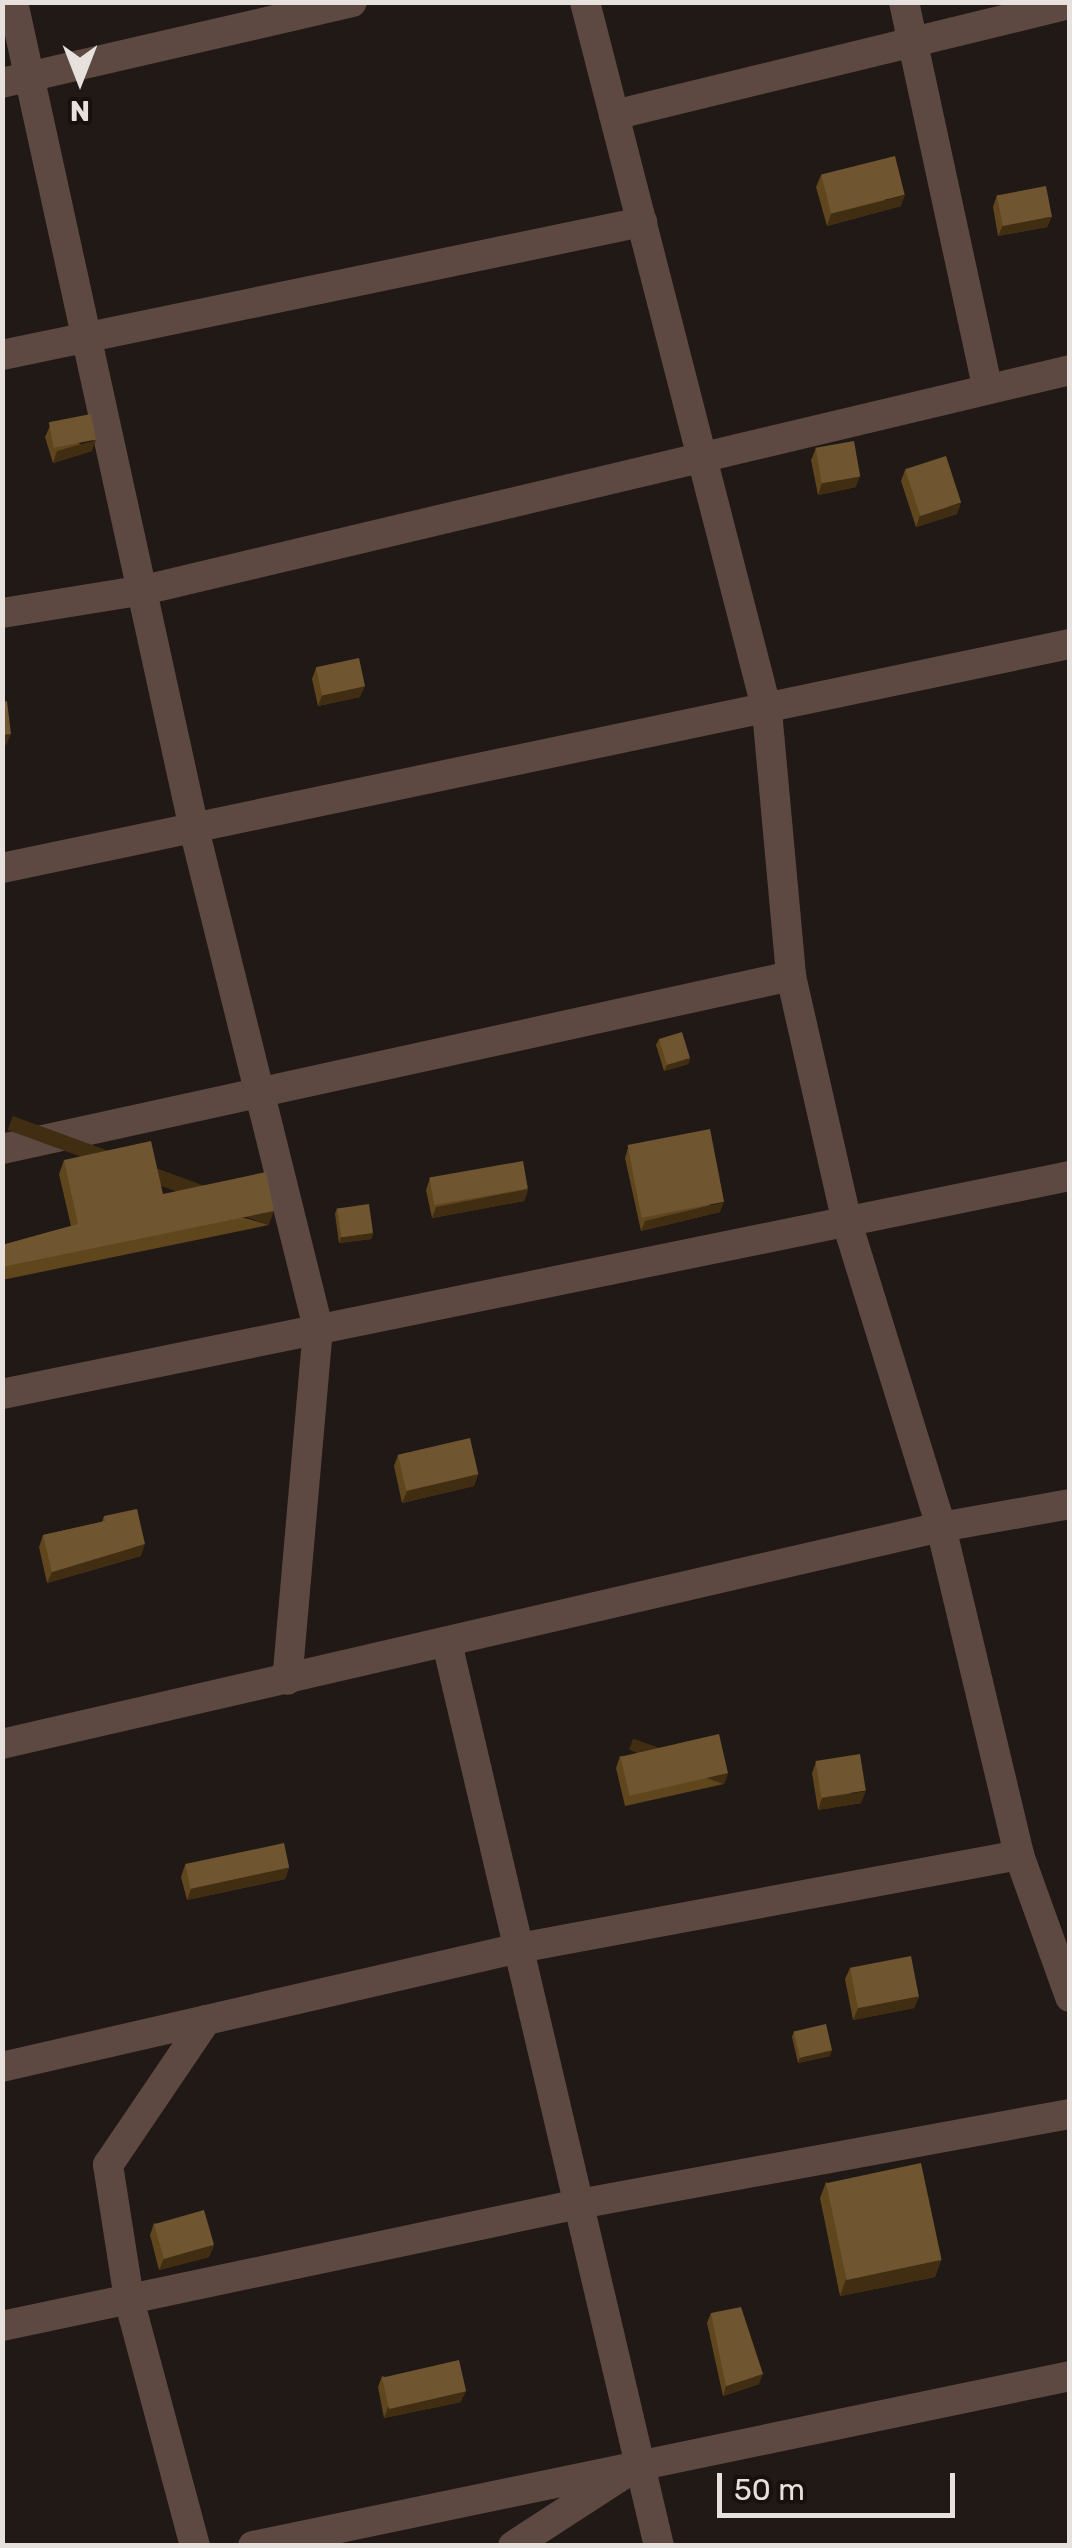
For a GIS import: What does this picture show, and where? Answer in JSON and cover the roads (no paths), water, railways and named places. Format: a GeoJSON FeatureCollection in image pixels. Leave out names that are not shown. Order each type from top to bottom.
{"type":"FeatureCollection","features":[{"type":"Feature","properties":{"kind":"street"},"geometry":{"type":"LineString","coordinates":[[14,2],[16,79],[88,338],[194,829],[318,1328],[287,1680]]}},
{"type":"Feature","properties":{"kind":"street"},"geometry":{"type":"LineString","coordinates":[[16,79],[352,2]]}},
{"type":"Feature","properties":{"kind":"street"},"geometry":{"type":"LineString","coordinates":[[585,2],[766,711],[791,976],[848,1226],[941,1527],[1019,1854],[1070,1997]]}},
{"type":"Feature","properties":{"kind":"street"},"geometry":{"type":"LineString","coordinates":[[904,2],[988,389]]}},
{"type":"Feature","properties":{"kind":"street"},"geometry":{"type":"LineString","coordinates":[[614,115],[1070,4]]}},
{"type":"Feature","properties":{"kind":"street"},"geometry":{"type":"LineString","coordinates":[[2,356],[642,222]]}},
{"type":"Feature","properties":{"kind":"street"},"geometry":{"type":"LineString","coordinates":[[2,614],[144,590],[701,454],[1070,370]]}},
{"type":"Feature","properties":{"kind":"street"},"geometry":{"type":"LineString","coordinates":[[2,868],[766,711],[1070,644]]}},
{"type":"Feature","properties":{"kind":"street"},"geometry":{"type":"LineString","coordinates":[[2,1149],[791,976]]}},
{"type":"Feature","properties":{"kind":"street"},"geometry":{"type":"LineString","coordinates":[[2,1394],[318,1328],[848,1226],[1070,1176]]}},
{"type":"Feature","properties":{"kind":"street"},"geometry":{"type":"LineString","coordinates":[[2,1744],[941,1527],[1070,1504]]}},
{"type":"Feature","properties":{"kind":"street"},"geometry":{"type":"LineString","coordinates":[[447,1643],[659,2546]]}},
{"type":"Feature","properties":{"kind":"street"},"geometry":{"type":"LineString","coordinates":[[2,2067],[518,1948],[1019,1854]]}},
{"type":"Feature","properties":{"kind":"street"},"geometry":{"type":"LineString","coordinates":[[195,2546],[129,2299],[108,2166],[206,2020]]}},
{"type":"Feature","properties":{"kind":"street"},"geometry":{"type":"LineString","coordinates":[[2,2326],[579,2204],[1070,2114]]}},
{"type":"Feature","properties":{"kind":"street"},"geometry":{"type":"LineString","coordinates":[[253,2546],[1070,2376]]}},
{"type":"Feature","properties":{"kind":"street"},"geometry":{"type":"LineString","coordinates":[[514,2546],[640,2464]]}}]}
